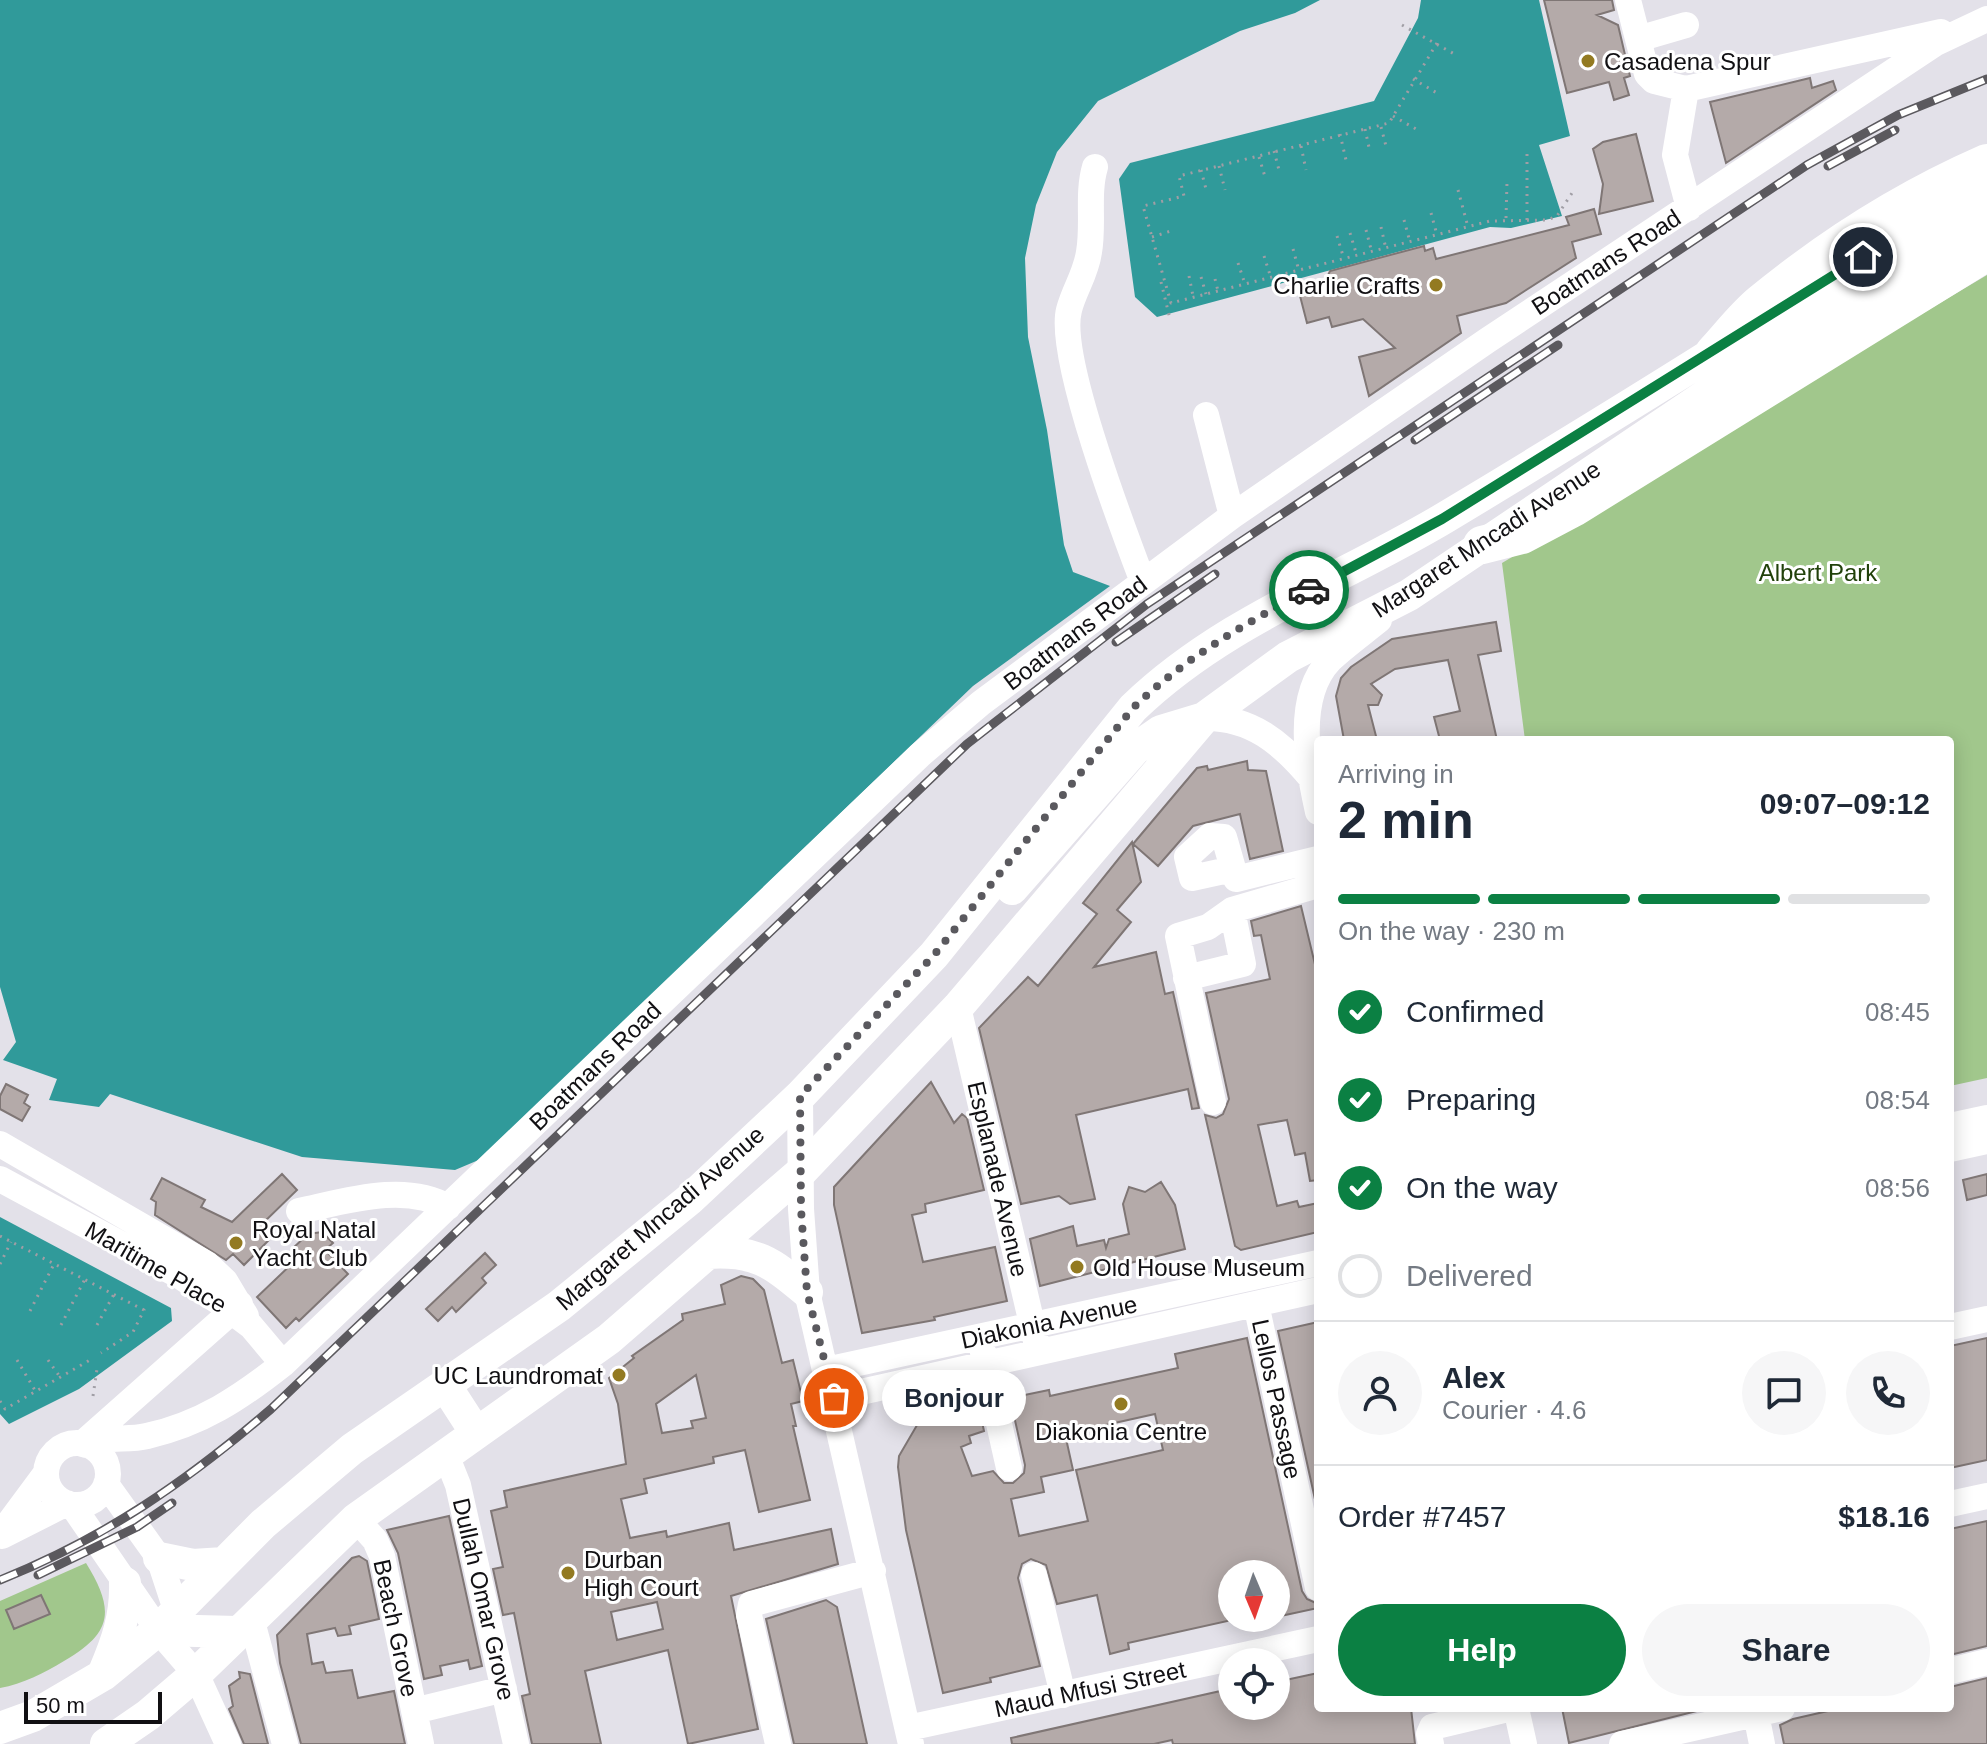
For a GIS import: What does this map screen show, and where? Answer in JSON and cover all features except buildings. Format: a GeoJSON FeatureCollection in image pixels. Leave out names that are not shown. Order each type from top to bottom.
{"type":"FeatureCollection","features":[{"type":"Feature","properties":{"kind":"highway"},"geometry":{"type":"LineString","coordinates":[[1714,353],[1759,304],[1858,234],[1947,180],[1987,163]]}},
{"type":"Feature","properties":{"kind":"highway"},"geometry":{"type":"LineString","coordinates":[[1482,545],[1522,535],[1573,508],[1987,252]]}},
{"type":"Feature","properties":{"kind":"main road","name":"Margaret Mncadi Avenue"},"geometry":{"type":"LineString","coordinates":[[0,1728],[33,1716],[103,1675],[172,1624],[224,1563],[263,1524],[352,1449],[559,1306],[690,1199],[800,1096],[934,955],[1133,708],[1169,674],[1230,632],[1442,519],[1714,353],[1916,223],[1987,184]]}},
{"type":"Feature","properties":{"kind":"main road","name":"Margaret Mncadi Avenue"},"geometry":{"type":"LineString","coordinates":[[109,1743],[196,1674],[356,1519],[609,1339],[800,1173],[958,1007],[1204,718],[1288,657],[1409,595],[1856,294],[1968,224],[1987,216]]}},
{"type":"Feature","properties":{"kind":"main road"},"geometry":{"type":"LineString","coordinates":[[934,955],[987,918],[1135,749],[1161,731],[1204,718]]}},
{"type":"Feature","properties":{"kind":"main road"},"geometry":{"type":"LineString","coordinates":[[708,1253],[755,1255],[768,1260],[807,1292]]}},
{"type":"Feature","properties":{"kind":"main road"},"geometry":{"type":"LineString","coordinates":[[445,1385],[476,1433]]}},
{"type":"Feature","properties":{"kind":"main road"},"geometry":{"type":"LineString","coordinates":[[159,1558],[193,1565],[224,1563]]}},
{"type":"Feature","properties":{"kind":"main road"},"geometry":{"type":"LineString","coordinates":[[103,1675],[120,1634],[126,1603],[125,1583]]}},
{"type":"Feature","properties":{"kind":"main road"},"geometry":{"type":"LineString","coordinates":[[172,1624],[244,1625]]}},
{"type":"Feature","properties":{"kind":"street"},"geometry":{"type":"LineString","coordinates":[[1628,0],[1650,79],[1686,89],[1977,23]]}},
{"type":"Feature","properties":{"kind":"street","name":"Boatmans Road"},"geometry":{"type":"LineString","coordinates":[[283,1364],[920,755],[981,703],[1232,516],[1488,340],[1912,58],[1977,23]]}},
{"type":"Feature","properties":{"kind":"street"},"geometry":{"type":"LineString","coordinates":[[1638,39],[1686,25]]}},
{"type":"Feature","properties":{"kind":"street"},"geometry":{"type":"LineString","coordinates":[[1686,89],[1675,155],[1689,208]]}},
{"type":"Feature","properties":{"kind":"street"},"geometry":{"type":"LineString","coordinates":[[1095,167],[1091,182],[1090,251],[1085,275],[1069,310],[1068,330],[1072,359],[1106,480],[1143,582]]}},
{"type":"Feature","properties":{"kind":"street"},"geometry":{"type":"LineString","coordinates":[[1206,415],[1232,516]]}},
{"type":"Feature","properties":{"kind":"street"},"geometry":{"type":"LineString","coordinates":[[1314,793],[1308,720],[1312,692],[1320,675],[1329,661],[1409,595]]}},
{"type":"Feature","properties":{"kind":"street"},"geometry":{"type":"LineString","coordinates":[[1204,718],[1226,718],[1264,733],[1288,751],[1311,778]]}},
{"type":"Feature","properties":{"kind":"street"},"geometry":{"type":"LineString","coordinates":[[1233,869],[1237,879],[1314,860]]}},
{"type":"Feature","properties":{"kind":"street"},"geometry":{"type":"LineString","coordinates":[[1213,1102],[1178,936],[1208,927],[1232,910],[1314,886]]}},
{"type":"Feature","properties":{"kind":"street"},"geometry":{"type":"LineString","coordinates":[[1186,978],[1243,964],[1232,910]]}},
{"type":"Feature","properties":{"kind":"street","name":"Esplanade Avenue"},"geometry":{"type":"LineString","coordinates":[[958,1007],[1038,1352]]}},
{"type":"Feature","properties":{"kind":"street"},"geometry":{"type":"LineString","coordinates":[[800,1096],[800,1173],[807,1292],[910,1736]]}},
{"type":"Feature","properties":{"kind":"street"},"geometry":{"type":"LineString","coordinates":[[1954,1125],[1987,1118]]}},
{"type":"Feature","properties":{"kind":"street"},"geometry":{"type":"LineString","coordinates":[[1954,1148],[1987,1141]]}},
{"type":"Feature","properties":{"kind":"street"},"geometry":{"type":"LineString","coordinates":[[9,1184],[10,1150],[193,1254],[215,1270],[241,1314],[84,1445]]}},
{"type":"Feature","properties":{"kind":"street","name":"Maritime Place"},"geometry":{"type":"LineString","coordinates":[[9,1184],[178,1275],[241,1314],[283,1364]]}},
{"type":"Feature","properties":{"kind":"street"},"geometry":{"type":"LineString","coordinates":[[299,1211],[351,1200],[409,1195],[430,1197],[448,1207]]}},
{"type":"Feature","properties":{"kind":"street","name":"Diakonia Avenue"},"geometry":{"type":"LineString","coordinates":[[826,1370],[1314,1264]]}},
{"type":"Feature","properties":{"kind":"street"},"geometry":{"type":"LineString","coordinates":[[1219,1285],[1225,1311]]}},
{"type":"Feature","properties":{"kind":"street","name":"Diakonia Avenue"},"geometry":{"type":"LineString","coordinates":[[834,1398],[1314,1291]]}},
{"type":"Feature","properties":{"kind":"street","name":"Lellos Passage"},"geometry":{"type":"LineString","coordinates":[[1256,1304],[1314,1570]]}},
{"type":"Feature","properties":{"kind":"street"},"geometry":{"type":"LineString","coordinates":[[1954,1326],[1987,1319]]}},
{"type":"Feature","properties":{"kind":"street"},"geometry":{"type":"LineString","coordinates":[[979,1337],[1009,1468]]}},
{"type":"Feature","properties":{"kind":"street"},"geometry":{"type":"LineString","coordinates":[[0,1536],[46,1473],[56,1451],[71,1444],[84,1445],[109,1438],[142,1438],[198,1422],[283,1364]]}},
{"type":"Feature","properties":{"kind":"street"},"geometry":{"type":"LineString","coordinates":[[0,1536],[70,1504],[96,1498],[121,1452],[142,1438]]}},
{"type":"Feature","properties":{"kind":"street"},"geometry":{"type":"LineString","coordinates":[[84,1445],[98,1452],[107,1477],[159,1558],[172,1624],[228,1744]]}},
{"type":"Feature","properties":{"kind":"street","name":"Dullah Omar Grove"},"geometry":{"type":"LineString","coordinates":[[446,1455],[458,1485],[516,1744]]}},
{"type":"Feature","properties":{"kind":"street"},"geometry":{"type":"LineString","coordinates":[[46,1473],[54,1494],[70,1504],[125,1583],[172,1624]]}},
{"type":"Feature","properties":{"kind":"street"},"geometry":{"type":"LineString","coordinates":[[1954,1503],[1987,1496]]}},
{"type":"Feature","properties":{"kind":"street","name":"Beach Grove"},"geometry":{"type":"LineString","coordinates":[[356,1519],[372,1535],[382,1556],[421,1744]]}},
{"type":"Feature","properties":{"kind":"street"},"geometry":{"type":"LineString","coordinates":[[778,1744],[749,1607],[755,1602],[873,1571]]}},
{"type":"Feature","properties":{"kind":"street"},"geometry":{"type":"LineString","coordinates":[[1034,1575],[1063,1695]]}},
{"type":"Feature","properties":{"kind":"street"},"geometry":{"type":"LineString","coordinates":[[244,1625],[285,1744]]}},
{"type":"Feature","properties":{"kind":"street","name":"Maud Mfusi Street"},"geometry":{"type":"LineString","coordinates":[[910,1736],[1063,1695],[1314,1640]]}},
{"type":"Feature","properties":{"kind":"street"},"geometry":{"type":"LineString","coordinates":[[1954,1670],[1987,1662]]}},
{"type":"Feature","properties":{"kind":"street"},"geometry":{"type":"LineString","coordinates":[[414,1711],[504,1689]]}},
{"type":"Feature","properties":{"kind":"street"},"geometry":{"type":"LineString","coordinates":[[1431,1744],[1429,1734],[1432,1727],[1497,1712]]}},
{"type":"Feature","properties":{"kind":"street"},"geometry":{"type":"LineString","coordinates":[[1515,1712],[1524,1744]]}},
{"type":"Feature","properties":{"kind":"street"},"geometry":{"type":"LineString","coordinates":[[1622,1744],[1713,1716],[1765,1712]]}},
{"type":"Feature","properties":{"kind":"street"},"geometry":{"type":"LineString","coordinates":[[1756,1714],[1762,1744]]}},
{"type":"Feature","properties":{"kind":"path"},"geometry":{"type":"LineString","coordinates":[[1402,25],[1458,56]]}},
{"type":"Feature","properties":{"kind":"path"},"geometry":{"type":"LineString","coordinates":[[1170,319],[1143,206],[1184,196],[1179,176],[1389,123],[1437,43]]}},
{"type":"Feature","properties":{"kind":"path"},"geometry":{"type":"LineString","coordinates":[[1413,79],[1437,93]]}},
{"type":"Feature","properties":{"kind":"path"},"geometry":{"type":"LineString","coordinates":[[1393,116],[1416,129]]}},
{"type":"Feature","properties":{"kind":"path"},"geometry":{"type":"LineString","coordinates":[[1380,126],[1387,150]]}},
{"type":"Feature","properties":{"kind":"path"},"geometry":{"type":"LineString","coordinates":[[1365,129],[1370,152]]}},
{"type":"Feature","properties":{"kind":"path"},"geometry":{"type":"LineString","coordinates":[[1340,134],[1346,160]]}},
{"type":"Feature","properties":{"kind":"path"},"geometry":{"type":"LineString","coordinates":[[1300,145],[1306,170]]}},
{"type":"Feature","properties":{"kind":"path"},"geometry":{"type":"LineString","coordinates":[[1274,151],[1280,174]]}},
{"type":"Feature","properties":{"kind":"path"},"geometry":{"type":"LineString","coordinates":[[1527,154],[1527,220]]}},
{"type":"Feature","properties":{"kind":"path"},"geometry":{"type":"LineString","coordinates":[[1259,156],[1266,180]]}},
{"type":"Feature","properties":{"kind":"path"},"geometry":{"type":"LineString","coordinates":[[1219,166],[1225,190]]}},
{"type":"Feature","properties":{"kind":"path"},"geometry":{"type":"LineString","coordinates":[[1201,170],[1207,193]]}},
{"type":"Feature","properties":{"kind":"path"},"geometry":{"type":"LineString","coordinates":[[1506,220],[1507,182]]}},
{"type":"Feature","properties":{"kind":"path"},"geometry":{"type":"LineString","coordinates":[[1458,190],[1468,227]]}},
{"type":"Feature","properties":{"kind":"path"},"geometry":{"type":"LineString","coordinates":[[1161,275],[1171,303],[1468,227],[1506,220],[1547,220],[1557,216],[1572,193]]}},
{"type":"Feature","properties":{"kind":"path"},"geometry":{"type":"LineString","coordinates":[[1431,213],[1437,235]]}},
{"type":"Feature","properties":{"kind":"path"},"geometry":{"type":"LineString","coordinates":[[1404,220],[1410,242]]}},
{"type":"Feature","properties":{"kind":"path"},"geometry":{"type":"LineString","coordinates":[[1381,227],[1386,249]]}},
{"type":"Feature","properties":{"kind":"path"},"geometry":{"type":"LineString","coordinates":[[1152,237],[1174,230]]}},
{"type":"Feature","properties":{"kind":"path"},"geometry":{"type":"LineString","coordinates":[[1366,230],[1372,253]]}},
{"type":"Feature","properties":{"kind":"path"},"geometry":{"type":"LineString","coordinates":[[1350,233],[1358,257]]}},
{"type":"Feature","properties":{"kind":"path"},"geometry":{"type":"LineString","coordinates":[[1337,236],[1344,261]]}},
{"type":"Feature","properties":{"kind":"path"},"geometry":{"type":"LineString","coordinates":[[1293,249],[1299,271]]}},
{"type":"Feature","properties":{"kind":"path"},"geometry":{"type":"LineString","coordinates":[[1264,256],[1271,278]]}},
{"type":"Feature","properties":{"kind":"path"},"geometry":{"type":"LineString","coordinates":[[1238,263],[1245,284]]}},
{"type":"Feature","properties":{"kind":"path"},"geometry":{"type":"LineString","coordinates":[[1189,276],[1193,297]]}},
{"type":"Feature","properties":{"kind":"path"},"geometry":{"type":"LineString","coordinates":[[1201,277],[1206,294]]}},
{"type":"Feature","properties":{"kind":"path"},"geometry":{"type":"LineString","coordinates":[[1215,279],[1218,291]]}},
{"type":"Feature","properties":{"kind":"path"},"geometry":{"type":"LineString","coordinates":[[0,1236],[144,1310],[133,1332],[101,1353]]}},
{"type":"Feature","properties":{"kind":"path"},"geometry":{"type":"LineString","coordinates":[[0,1264],[11,1242]]}},
{"type":"Feature","properties":{"kind":"path"},"geometry":{"type":"LineString","coordinates":[[30,1311],[54,1264]]}},
{"type":"Feature","properties":{"kind":"path"},"geometry":{"type":"LineString","coordinates":[[61,1325],[85,1279]]}},
{"type":"Feature","properties":{"kind":"path"},"geometry":{"type":"LineString","coordinates":[[97,1325],[114,1294]]}},
{"type":"Feature","properties":{"kind":"path"},"geometry":{"type":"LineString","coordinates":[[17,1360],[36,1392]]}},
{"type":"Feature","properties":{"kind":"path"},"geometry":{"type":"LineString","coordinates":[[48,1360],[60,1378]]}},
{"type":"Feature","properties":{"kind":"path"},"geometry":{"type":"LineString","coordinates":[[0,1401],[5,1409],[90,1360]]}},
{"type":"Feature","properties":{"kind":"path"},"geometry":{"type":"LineString","coordinates":[[93,1396],[97,1369]]}},
{"type":"Feature","properties":{"kind":"green space","name":"Albert Park"},"geometry":{"type":"Polygon","coordinates":[[[1987,275],[1987,1078],[1954,1085],[1954,736],[1524,736],[1502,563],[1987,275]]]}},
{"type":"Feature","properties":{"kind":"green space"},"geometry":{"type":"Polygon","coordinates":[[[86,1563],[105,1607],[100,1630],[80,1651],[41,1674],[0,1688],[0,1601],[86,1563]]]}},
{"type":"Feature","properties":{"kind":"water"},"geometry":{"type":"Polygon","coordinates":[[[0,0],[1320,0],[1295,13],[1240,31],[1098,101],[1057,152],[1036,205],[1025,258],[1028,337],[1047,430],[1064,545],[1073,572],[1110,586],[973,686],[481,1159],[455,1170],[302,1157],[110,1094],[99,1107],[49,1100],[57,1079],[3,1060],[16,1042],[0,987],[0,0]]]}},
{"type":"Feature","properties":{"kind":"water"},"geometry":{"type":"Polygon","coordinates":[[[1421,0],[1539,0],[1570,136],[1539,145],[1562,216],[1511,228],[1490,227],[1157,317],[1135,297],[1119,179],[1130,163],[1374,101],[1418,18],[1421,0]]]}},
{"type":"Feature","properties":{"kind":"water"},"geometry":{"type":"Polygon","coordinates":[[[0,1217],[171,1308],[172,1321],[79,1389],[9,1424],[0,1414],[0,1217]]]}},
{"type":"Feature","properties":{"kind":"railway"},"geometry":{"type":"LineString","coordinates":[[0,1580],[75,1546],[143,1506],[208,1461],[271,1409],[967,744],[1147,604],[1807,165],[1898,115],[1987,79]]}},
{"type":"Feature","properties":{"kind":"railway"},"geometry":{"type":"LineString","coordinates":[[1828,166],[1895,130]]}},
{"type":"Feature","properties":{"kind":"railway"},"geometry":{"type":"LineString","coordinates":[[1415,440],[1558,345]]}},
{"type":"Feature","properties":{"kind":"railway"},"geometry":{"type":"LineString","coordinates":[[1116,642],[1215,574]]}},
{"type":"Feature","properties":{"kind":"railway"},"geometry":{"type":"LineString","coordinates":[[38,1575],[137,1527],[172,1503]]}},
{"type":"Feature","properties":{"kind":"way so far"},"geometry":{"type":"LineString","coordinates":[[834,1398],[807,1292],[801,1209],[800,1096],[934,955],[1133,708],[1169,674],[1201,650],[1309,590]]}},
{"type":"Feature","properties":{"kind":"place","name":"Casadena Spur"},"geometry":{"type":"Point","coordinates":[1588,61]}},
{"type":"Feature","properties":{"kind":"place","name":"Charlie Crafts"},"geometry":{"type":"Point","coordinates":[1436,285]}},
{"type":"Feature","properties":{"kind":"place","name":"Royal Natal Yacht Club"},"geometry":{"type":"Point","coordinates":[236,1243]}},
{"type":"Feature","properties":{"kind":"place","name":"Old House Museum"},"geometry":{"type":"Point","coordinates":[1077,1267]}},
{"type":"Feature","properties":{"kind":"place","name":"UC Laundromat"},"geometry":{"type":"Point","coordinates":[619,1375]}},
{"type":"Feature","properties":{"kind":"place","name":"Bonjour"},"geometry":{"type":"Point","coordinates":[834,1398]}},
{"type":"Feature","properties":{"kind":"place","name":"Diakonia Centre"},"geometry":{"type":"Point","coordinates":[1121,1404]}},
{"type":"Feature","properties":{"kind":"place","name":"Durban High Court"},"geometry":{"type":"Point","coordinates":[568,1573]}},
{"type":"Feature","properties":{"kind":"route"},"geometry":{"type":"LineString","coordinates":[[1309,590],[1442,519],[1714,353],[1863,257]]}}]}
